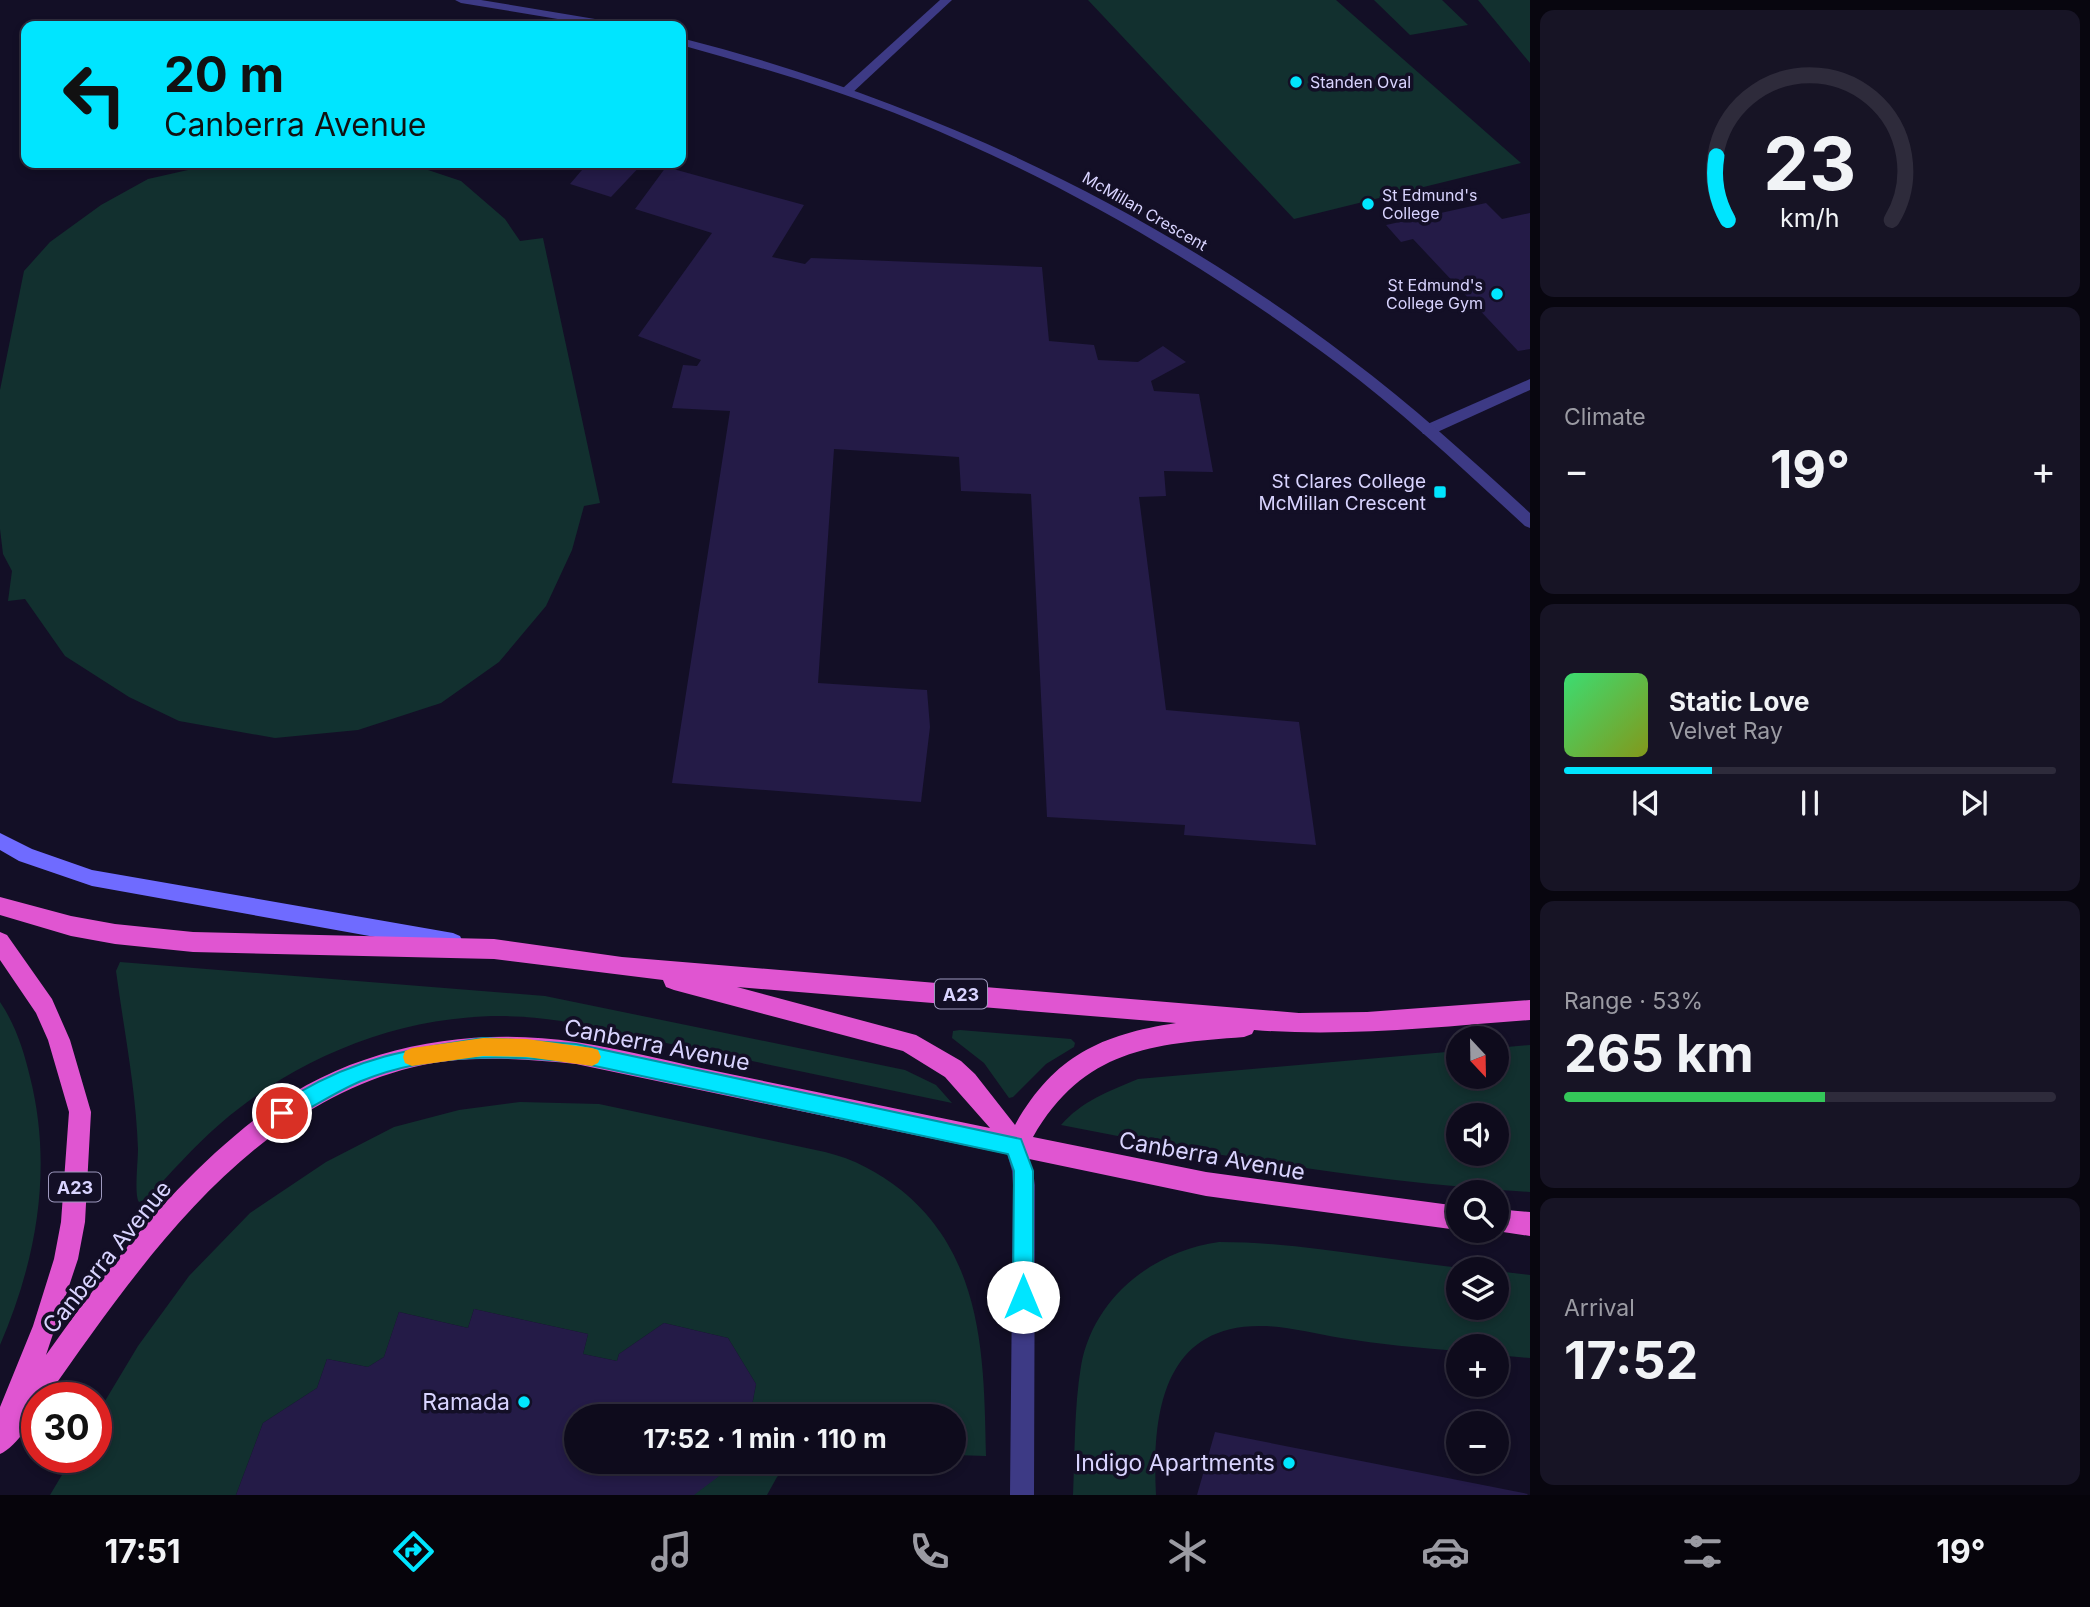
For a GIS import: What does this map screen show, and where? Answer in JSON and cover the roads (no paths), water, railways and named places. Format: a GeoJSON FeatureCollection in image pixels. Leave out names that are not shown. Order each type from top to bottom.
{"type":"FeatureCollection","features":[{"type":"Feature","properties":{"kind":"highway","name":"A23"},"geometry":{"type":"LineString","coordinates":[[0,906],[71,926],[115,934],[193,942],[494,949],[622,967],[1299,1024],[1530,1010]]}},
{"type":"Feature","properties":{"kind":"highway","name":"Canberra Avenue"},"geometry":{"type":"LineString","coordinates":[[0,942],[44,1006],[59,1040],[80,1112],[73,1222],[66,1259],[45,1326],[0,1441]]}},
{"type":"Feature","properties":{"kind":"highway"},"geometry":{"type":"LineString","coordinates":[[622,967],[908,1042],[960,1076],[998,1118],[1014,1146],[1047,1094],[1065,1076],[1095,1056],[1124,1044],[1158,1038],[1232,1028],[1299,1024]]}},
{"type":"Feature","properties":{"kind":"highway","name":"Canberra Avenue"},"geometry":{"type":"LineString","coordinates":[[0,1441],[127,1269],[221,1162],[257,1131],[317,1092],[361,1071],[402,1059],[483,1047],[576,1053],[1206,1184],[1446,1216]]}},
{"type":"Feature","properties":{"kind":"highway"},"geometry":{"type":"LineString","coordinates":[[1509,1222],[1530,1224]]}},
{"type":"Feature","properties":{"kind":"main road"},"geometry":{"type":"LineString","coordinates":[[0,841],[26,855],[92,878],[494,949]]}},
{"type":"Feature","properties":{"kind":"street"},"geometry":{"type":"LineString","coordinates":[[461,0],[589,21]]}},
{"type":"Feature","properties":{"kind":"street"},"geometry":{"type":"LineString","coordinates":[[848,91],[946,0]]}},
{"type":"Feature","properties":{"kind":"street","name":"McMillan Crescent"},"geometry":{"type":"LineString","coordinates":[[686,42],[848,91],[933,123],[989,148],[1166,242],[1276,313],[1347,365],[1428,430],[1530,522]]}},
{"type":"Feature","properties":{"kind":"street"},"geometry":{"type":"LineString","coordinates":[[1428,430],[1530,384]]}},
{"type":"Feature","properties":{"kind":"street"},"geometry":{"type":"LineString","coordinates":[[1014,1146],[1023,1171],[1024,1185],[1022,1495]]}},
{"type":"Feature","properties":{"kind":"place","name":"Standen Oval"},"geometry":{"type":"Point","coordinates":[1296,82]}},
{"type":"Feature","properties":{"kind":"place","name":"St Edmund's College"},"geometry":{"type":"Point","coordinates":[1368,204]}},
{"type":"Feature","properties":{"kind":"place","name":"St Edmund's College Gym"},"geometry":{"type":"Point","coordinates":[1497,294]}},
{"type":"Feature","properties":{"kind":"place","name":"St Clares College McMillan Crescent"},"geometry":{"type":"Point","coordinates":[1440,492]}},
{"type":"Feature","properties":{"kind":"place","name":"Ramada"},"geometry":{"type":"Point","coordinates":[524,1402]}},
{"type":"Feature","properties":{"kind":"place","name":"Indigo Apartments"},"geometry":{"type":"Point","coordinates":[1289,1463]}}]}
